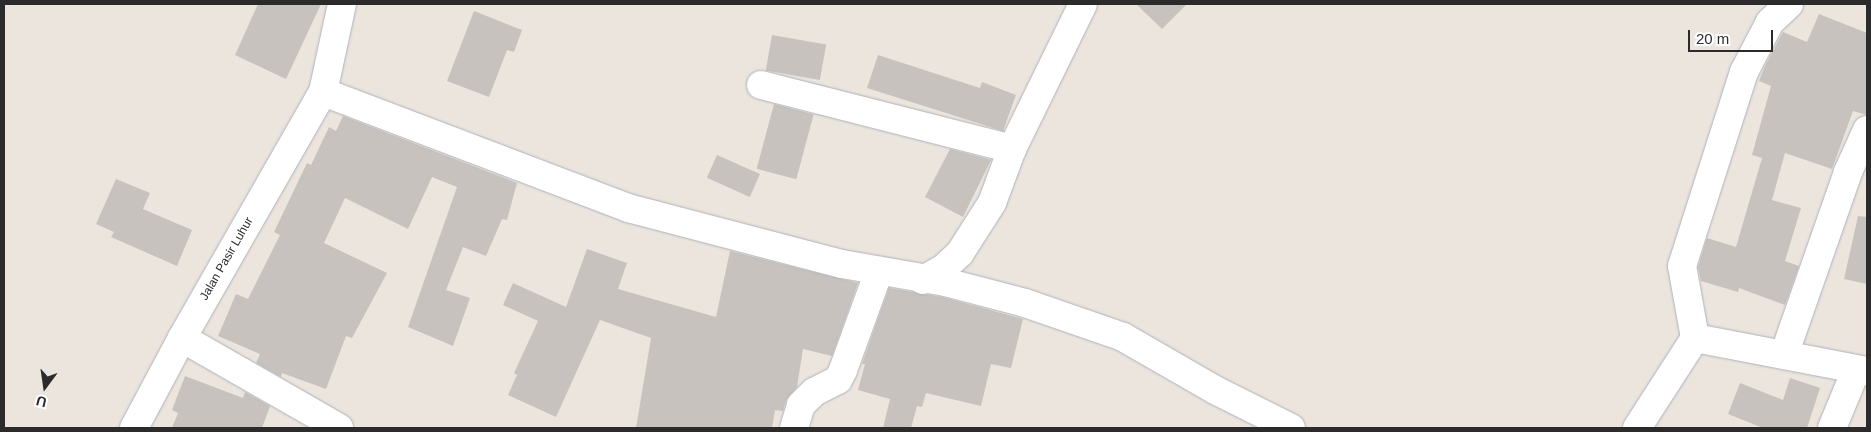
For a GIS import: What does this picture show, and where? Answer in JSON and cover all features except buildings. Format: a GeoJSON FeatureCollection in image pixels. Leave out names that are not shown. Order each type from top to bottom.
{"type":"FeatureCollection","features":[{"type":"Feature","properties":{"kind":"street","name":"Jalan Pasir Luhur"},"geometry":{"type":"LineString","coordinates":[[134,428],[182,338],[323,92],[342,4]]}},
{"type":"Feature","properties":{"kind":"street"},"geometry":{"type":"LineString","coordinates":[[923,280],[944,268],[960,253],[992,203],[1012,149],[1083,4]]}},
{"type":"Feature","properties":{"kind":"street"},"geometry":{"type":"LineString","coordinates":[[1637,428],[1696,338],[1682,266],[1744,72],[1770,22],[1789,4]]}},
{"type":"Feature","properties":{"kind":"street"},"geometry":{"type":"LineString","coordinates":[[761,85],[1012,149]]}},
{"type":"Feature","properties":{"kind":"street"},"geometry":{"type":"LineString","coordinates":[[323,92],[628,208],[879,271],[1025,302],[1123,337],[1215,390],[1291,428]]}},
{"type":"Feature","properties":{"kind":"street"},"geometry":{"type":"LineString","coordinates":[[1784,355],[1848,172],[1867,130]]}},
{"type":"Feature","properties":{"kind":"street"},"geometry":{"type":"LineString","coordinates":[[794,428],[801,405],[814,392],[838,380],[879,271]]}},
{"type":"Feature","properties":{"kind":"street"},"geometry":{"type":"LineString","coordinates":[[182,338],[339,428]]}},
{"type":"Feature","properties":{"kind":"street"},"geometry":{"type":"LineString","coordinates":[[1696,338],[1861,370],[1832,428]]}}]}
